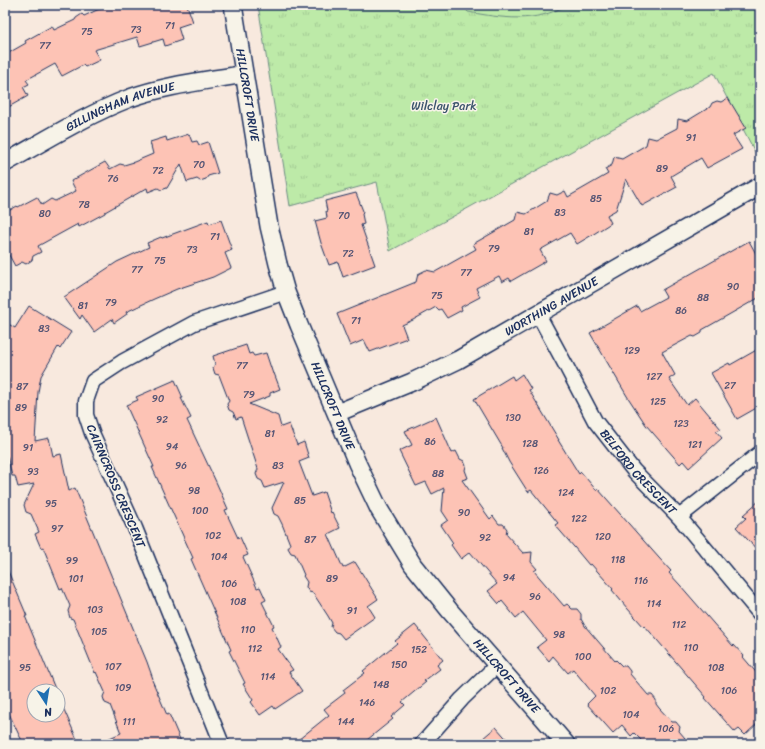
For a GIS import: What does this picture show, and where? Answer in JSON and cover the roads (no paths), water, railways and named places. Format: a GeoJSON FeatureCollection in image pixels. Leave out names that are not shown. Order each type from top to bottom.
{"type":"FeatureCollection","features":[{"type":"Feature","properties":{"kind":"street","name":"HILLCROFT DRIVE"},"geometry":{"type":"LineString","coordinates":[[233,5],[269,226],[286,292],[357,463],[376,503],[402,548],[435,593],[566,744]]}},
{"type":"Feature","properties":{"kind":"street","name":"GILLINGHAM AVENUE"},"geometry":{"type":"LineString","coordinates":[[5,163],[82,120],[131,98],[183,85],[244,74]]}},
{"type":"Feature","properties":{"kind":"street","name":"WORTHING AVENUE"},"geometry":{"type":"LineString","coordinates":[[336,413],[439,369],[538,314],[760,186]]}},
{"type":"Feature","properties":{"kind":"street","name":"CAIRNCROSS CRESCENT"},"geometry":{"type":"LineString","coordinates":[[222,744],[135,528],[92,433],[86,415],[86,401],[93,381],[122,362],[194,323],[286,292]]}},
{"type":"Feature","properties":{"kind":"street","name":"BELFORD CRESCENT"},"geometry":{"type":"LineString","coordinates":[[538,314],[595,422],[634,471],[679,517],[760,614]]}},
{"type":"Feature","properties":{"kind":"street"},"geometry":{"type":"LineString","coordinates":[[679,517],[760,453]]}},
{"type":"Feature","properties":{"kind":"street"},"geometry":{"type":"LineString","coordinates":[[422,744],[462,700],[497,665]]}},
{"type":"Feature","properties":{"kind":"park label","name":"Wilclay Park"},"geometry":{"type":"Point","coordinates":[444,106]}}]}
